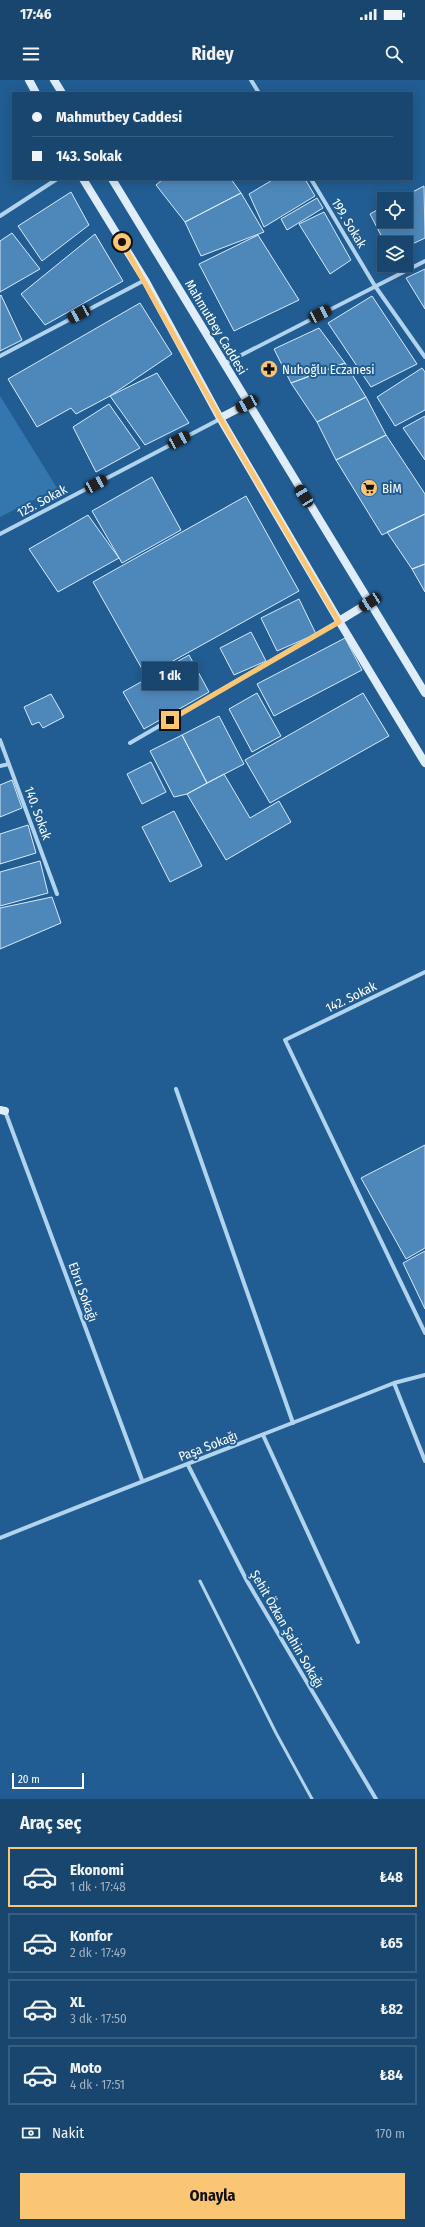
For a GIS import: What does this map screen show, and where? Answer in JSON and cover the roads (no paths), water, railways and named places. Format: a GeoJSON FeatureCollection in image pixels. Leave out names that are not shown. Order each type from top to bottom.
{"type":"FeatureCollection","features":[{"type":"Feature","properties":{"kind":"main road"},"geometry":{"type":"LineString","coordinates":[[28,80],[35,92]]}},
{"type":"Feature","properties":{"kind":"main road"},"geometry":{"type":"LineString","coordinates":[[54,80],[61,92]]}},
{"type":"Feature","properties":{"kind":"main road"},"geometry":{"type":"LineString","coordinates":[[84,180],[145,280],[220,418],[339,622],[425,762]]}},
{"type":"Feature","properties":{"kind":"main road","name":"Mahmutbey Caddesi"},"geometry":{"type":"LineString","coordinates":[[113,180],[247,404],[425,693]]}},
{"type":"Feature","properties":{"kind":"main road"},"geometry":{"type":"LineString","coordinates":[[220,418],[247,404]]}},
{"type":"Feature","properties":{"kind":"main road"},"geometry":{"type":"LineString","coordinates":[[339,622],[370,602]]}},
{"type":"Feature","properties":{"kind":"street"},"geometry":{"type":"LineString","coordinates":[[251,80],[258,92]]}},
{"type":"Feature","properties":{"kind":"street"},"geometry":{"type":"LineString","coordinates":[[0,216],[55,180]]}},
{"type":"Feature","properties":{"kind":"street","name":"199. Sokak"},"geometry":{"type":"LineString","coordinates":[[312,180],[375,286],[425,357]]}},
{"type":"Feature","properties":{"kind":"street"},"geometry":{"type":"LineString","coordinates":[[224,364],[425,261]]}},
{"type":"Feature","properties":{"kind":"street"},"geometry":{"type":"LineString","coordinates":[[0,356],[145,280]]}},
{"type":"Feature","properties":{"kind":"street","name":"125. Sokak"},"geometry":{"type":"LineString","coordinates":[[0,534],[220,418]]}},
{"type":"Feature","properties":{"kind":"street"},"geometry":{"type":"LineString","coordinates":[[130,743],[339,622]]}},
{"type":"Feature","properties":{"kind":"street","name":"140. Sokak"},"geometry":{"type":"LineString","coordinates":[[0,740],[57,894]]}},
{"type":"Feature","properties":{"kind":"street"},"geometry":{"type":"LineString","coordinates":[[0,766],[9,764]]}},
{"type":"Feature","properties":{"kind":"street","name":"142. Sokak"},"geometry":{"type":"LineString","coordinates":[[425,972],[285,1040],[425,1333]]}},
{"type":"Feature","properties":{"kind":"street"},"geometry":{"type":"LineString","coordinates":[[176,1089],[293,1423]]}},
{"type":"Feature","properties":{"kind":"street","name":"Ebru Sokağı"},"geometry":{"type":"LineString","coordinates":[[2,1110],[142,1480]]}},
{"type":"Feature","properties":{"kind":"street","name":"Paşa Sokağı"},"geometry":{"type":"LineString","coordinates":[[0,1538],[142,1480],[188,1465],[394,1383],[425,1375]]}},
{"type":"Feature","properties":{"kind":"street"},"geometry":{"type":"LineString","coordinates":[[394,1383],[425,1461]]}},
{"type":"Feature","properties":{"kind":"street"},"geometry":{"type":"LineString","coordinates":[[264,1435],[358,1642]]}},
{"type":"Feature","properties":{"kind":"street","name":"Şehit Özkan Şahin Sokağı"},"geometry":{"type":"LineString","coordinates":[[188,1465],[247,1581],[376,1799]]}},
{"type":"Feature","properties":{"kind":"lane"},"geometry":{"type":"LineString","coordinates":[[200,1581],[276,1733],[312,1799]]}},
{"type":"Feature","properties":{"kind":"place","name":"Nuhoğlu Eczanesi"},"geometry":{"type":"Point","coordinates":[269,369]}},
{"type":"Feature","properties":{"kind":"place","name":"BİM"},"geometry":{"type":"Point","coordinates":[369,488]}}]}
